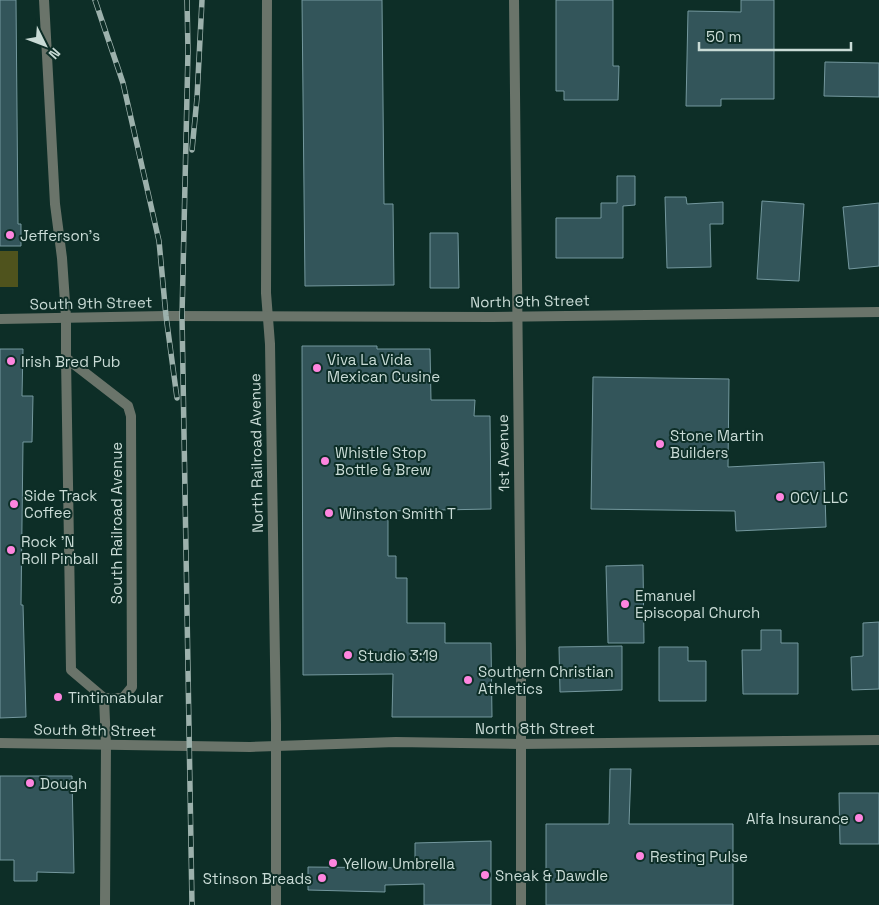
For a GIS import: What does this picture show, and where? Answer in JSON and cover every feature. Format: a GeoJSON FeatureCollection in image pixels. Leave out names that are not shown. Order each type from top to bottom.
{"type":"FeatureCollection","features":[{"type":"Feature","properties":{"kind":"street"},"geometry":{"type":"LineString","coordinates":[[44,0],[56,204],[66,317],[71,670],[104,698],[106,745],[106,905]]}},
{"type":"Feature","properties":{"kind":"street","name":"North Railroad Avenue"},"geometry":{"type":"LineString","coordinates":[[267,0],[267,317],[270,344],[277,746],[276,905]]}},
{"type":"Feature","properties":{"kind":"street","name":"1st Avenue"},"geometry":{"type":"LineString","coordinates":[[514,0],[521,650],[521,905]]}},
{"type":"Feature","properties":{"kind":"street","name":"North 9th Street"},"geometry":{"type":"LineString","coordinates":[[182,316],[516,316],[879,312]]}},
{"type":"Feature","properties":{"kind":"street","name":"South 9th Street"},"geometry":{"type":"LineString","coordinates":[[0,319],[182,316]]}},
{"type":"Feature","properties":{"kind":"street","name":"South Railroad Avenue"},"geometry":{"type":"LineString","coordinates":[[66,358],[128,406],[131,416],[132,687],[124,698],[104,698]]}},
{"type":"Feature","properties":{"kind":"street","name":"North 8th Street"},"geometry":{"type":"LineString","coordinates":[[190,746],[277,746],[396,742],[520,744],[879,740]]}},
{"type":"Feature","properties":{"kind":"street","name":"South 8th Street"},"geometry":{"type":"LineString","coordinates":[[0,743],[190,746]]}},
{"type":"Feature","properties":{"kind":"green space"},"geometry":{"type":"Polygon","coordinates":[[[0,251],[18,251],[18,287],[0,287],[0,251]]]}},
{"type":"Feature","properties":{"kind":"building"},"geometry":{"type":"Polygon","coordinates":[[[0,0],[16,0],[18,224],[21,224],[21,246],[0,246],[0,0]]]}},
{"type":"Feature","properties":{"kind":"building"},"geometry":{"type":"Polygon","coordinates":[[[302,0],[382,0],[384,204],[393,204],[394,285],[305,286],[302,0]]]}},
{"type":"Feature","properties":{"kind":"building"},"geometry":{"type":"Polygon","coordinates":[[[556,0],[613,0],[613,66],[619,66],[618,100],[564,100],[564,91],[556,91],[556,0]]]}},
{"type":"Feature","properties":{"kind":"building"},"geometry":{"type":"Polygon","coordinates":[[[741,0],[774,0],[774,99],[721,99],[721,106],[686,106],[688,11],[741,12],[741,0]]]}},
{"type":"Feature","properties":{"kind":"building"},"geometry":{"type":"Polygon","coordinates":[[[825,62],[879,63],[879,97],[824,96],[825,62]]]}},
{"type":"Feature","properties":{"kind":"building"},"geometry":{"type":"Polygon","coordinates":[[[617,176],[635,176],[635,205],[623,206],[623,258],[556,258],[556,218],[601,218],[601,203],[617,203],[617,176]]]}},
{"type":"Feature","properties":{"kind":"building"},"geometry":{"type":"Polygon","coordinates":[[[665,197],[686,197],[687,204],[723,202],[723,224],[710,224],[711,267],[667,268],[665,197]]]}},
{"type":"Feature","properties":{"kind":"building"},"geometry":{"type":"Polygon","coordinates":[[[762,201],[804,204],[799,281],[757,279],[762,201]]]}},
{"type":"Feature","properties":{"kind":"building"},"geometry":{"type":"Polygon","coordinates":[[[879,203],[879,266],[849,269],[843,207],[879,203]]]}},
{"type":"Feature","properties":{"kind":"building"},"geometry":{"type":"Polygon","coordinates":[[[430,233],[458,233],[459,288],[430,288],[430,233]]]}},
{"type":"Feature","properties":{"kind":"building"},"geometry":{"type":"Polygon","coordinates":[[[302,346],[377,346],[377,349],[430,349],[431,400],[475,400],[474,416],[490,416],[491,509],[388,511],[388,556],[396,556],[396,578],[407,578],[407,623],[445,623],[445,643],[491,643],[492,717],[392,717],[393,674],[303,675],[302,346]]]}},
{"type":"Feature","properties":{"kind":"building"},"geometry":{"type":"Polygon","coordinates":[[[0,349],[23,349],[22,396],[33,396],[32,442],[23,442],[21,605],[23,605],[26,717],[0,718],[0,349]]]}},
{"type":"Feature","properties":{"kind":"building","name":"Stone Martin Builders"},"geometry":{"type":"Polygon","coordinates":[[[593,377],[729,379],[728,467],[824,462],[826,527],[736,531],[735,511],[591,509],[593,377]]]}},
{"type":"Feature","properties":{"kind":"building"},"geometry":{"type":"Polygon","coordinates":[[[643,565],[644,643],[608,643],[606,566],[643,565]]]}},
{"type":"Feature","properties":{"kind":"building"},"geometry":{"type":"Polygon","coordinates":[[[879,622],[879,689],[852,690],[851,657],[863,656],[863,623],[879,622]]]}},
{"type":"Feature","properties":{"kind":"building"},"geometry":{"type":"Polygon","coordinates":[[[761,630],[781,630],[781,643],[798,643],[798,694],[743,694],[742,650],[761,650],[761,630]]]}},
{"type":"Feature","properties":{"kind":"building"},"geometry":{"type":"Polygon","coordinates":[[[622,646],[622,690],[560,692],[559,647],[622,646]]]}},
{"type":"Feature","properties":{"kind":"building"},"geometry":{"type":"Polygon","coordinates":[[[659,647],[688,647],[688,661],[706,661],[706,701],[659,701],[659,647]]]}},
{"type":"Feature","properties":{"kind":"building","name":"Resting Pulse"},"geometry":{"type":"Polygon","coordinates":[[[610,769],[631,769],[629,824],[733,824],[733,905],[546,905],[546,824],[609,824],[610,769]]]}},
{"type":"Feature","properties":{"kind":"building"},"geometry":{"type":"Polygon","coordinates":[[[0,776],[72,776],[74,873],[37,872],[37,881],[14,881],[14,860],[0,860],[0,776]]]}},
{"type":"Feature","properties":{"kind":"building","name":"Alfa Insurance"},"geometry":{"type":"Polygon","coordinates":[[[839,793],[879,793],[879,844],[840,844],[839,793]]]}},
{"type":"Feature","properties":{"kind":"building"},"geometry":{"type":"Polygon","coordinates":[[[491,841],[491,905],[424,905],[424,884],[385,885],[385,892],[308,890],[308,867],[415,868],[415,843],[491,841]]]}},
{"type":"Feature","properties":{"kind":"railway"},"geometry":{"type":"LineString","coordinates":[[95,0],[123,83],[159,241],[166,316],[177,398]]}},
{"type":"Feature","properties":{"kind":"railway"},"geometry":{"type":"LineString","coordinates":[[187,0],[188,51],[182,316],[192,905]]}},
{"type":"Feature","properties":{"kind":"railway"},"geometry":{"type":"LineString","coordinates":[[192,150],[197,98],[202,0]]}},
{"type":"Feature","properties":{"kind":"place","name":"Jefferson's"},"geometry":{"type":"Point","coordinates":[10,235]}},
{"type":"Feature","properties":{"kind":"place","name":"Irish Bred Pub"},"geometry":{"type":"Point","coordinates":[11,361]}},
{"type":"Feature","properties":{"kind":"place","name":"Viva La Vida Mexican Cusine"},"geometry":{"type":"Point","coordinates":[317,368]}},
{"type":"Feature","properties":{"kind":"place","name":"Stone Martin Builders"},"geometry":{"type":"Point","coordinates":[660,444]}},
{"type":"Feature","properties":{"kind":"place","name":"Whistle Stop Bottle & Brew"},"geometry":{"type":"Point","coordinates":[325,461]}},
{"type":"Feature","properties":{"kind":"place","name":"OCV LLC"},"geometry":{"type":"Point","coordinates":[780,497]}},
{"type":"Feature","properties":{"kind":"place","name":"Side Track Coffee"},"geometry":{"type":"Point","coordinates":[14,504]}},
{"type":"Feature","properties":{"kind":"place","name":"Winston Smith T"},"geometry":{"type":"Point","coordinates":[329,513]}},
{"type":"Feature","properties":{"kind":"place","name":"Rock 'N Roll Pinball"},"geometry":{"type":"Point","coordinates":[11,550]}},
{"type":"Feature","properties":{"kind":"place","name":"Emanuel Episcopal Church"},"geometry":{"type":"Point","coordinates":[625,604]}},
{"type":"Feature","properties":{"kind":"place","name":"Studio 3:19"},"geometry":{"type":"Point","coordinates":[348,655]}},
{"type":"Feature","properties":{"kind":"place","name":"Southern Christian Athletics"},"geometry":{"type":"Point","coordinates":[468,680]}},
{"type":"Feature","properties":{"kind":"place","name":"Tintinnabular"},"geometry":{"type":"Point","coordinates":[58,697]}},
{"type":"Feature","properties":{"kind":"place","name":"Dough"},"geometry":{"type":"Point","coordinates":[30,783]}},
{"type":"Feature","properties":{"kind":"place","name":"Alfa Insurance"},"geometry":{"type":"Point","coordinates":[859,818]}},
{"type":"Feature","properties":{"kind":"place","name":"Resting Pulse"},"geometry":{"type":"Point","coordinates":[640,856]}},
{"type":"Feature","properties":{"kind":"place","name":"Yellow Umbrella"},"geometry":{"type":"Point","coordinates":[333,863]}},
{"type":"Feature","properties":{"kind":"place","name":"Sneak & Dawdle"},"geometry":{"type":"Point","coordinates":[485,875]}},
{"type":"Feature","properties":{"kind":"place","name":"Stinson Breads"},"geometry":{"type":"Point","coordinates":[322,878]}}]}
